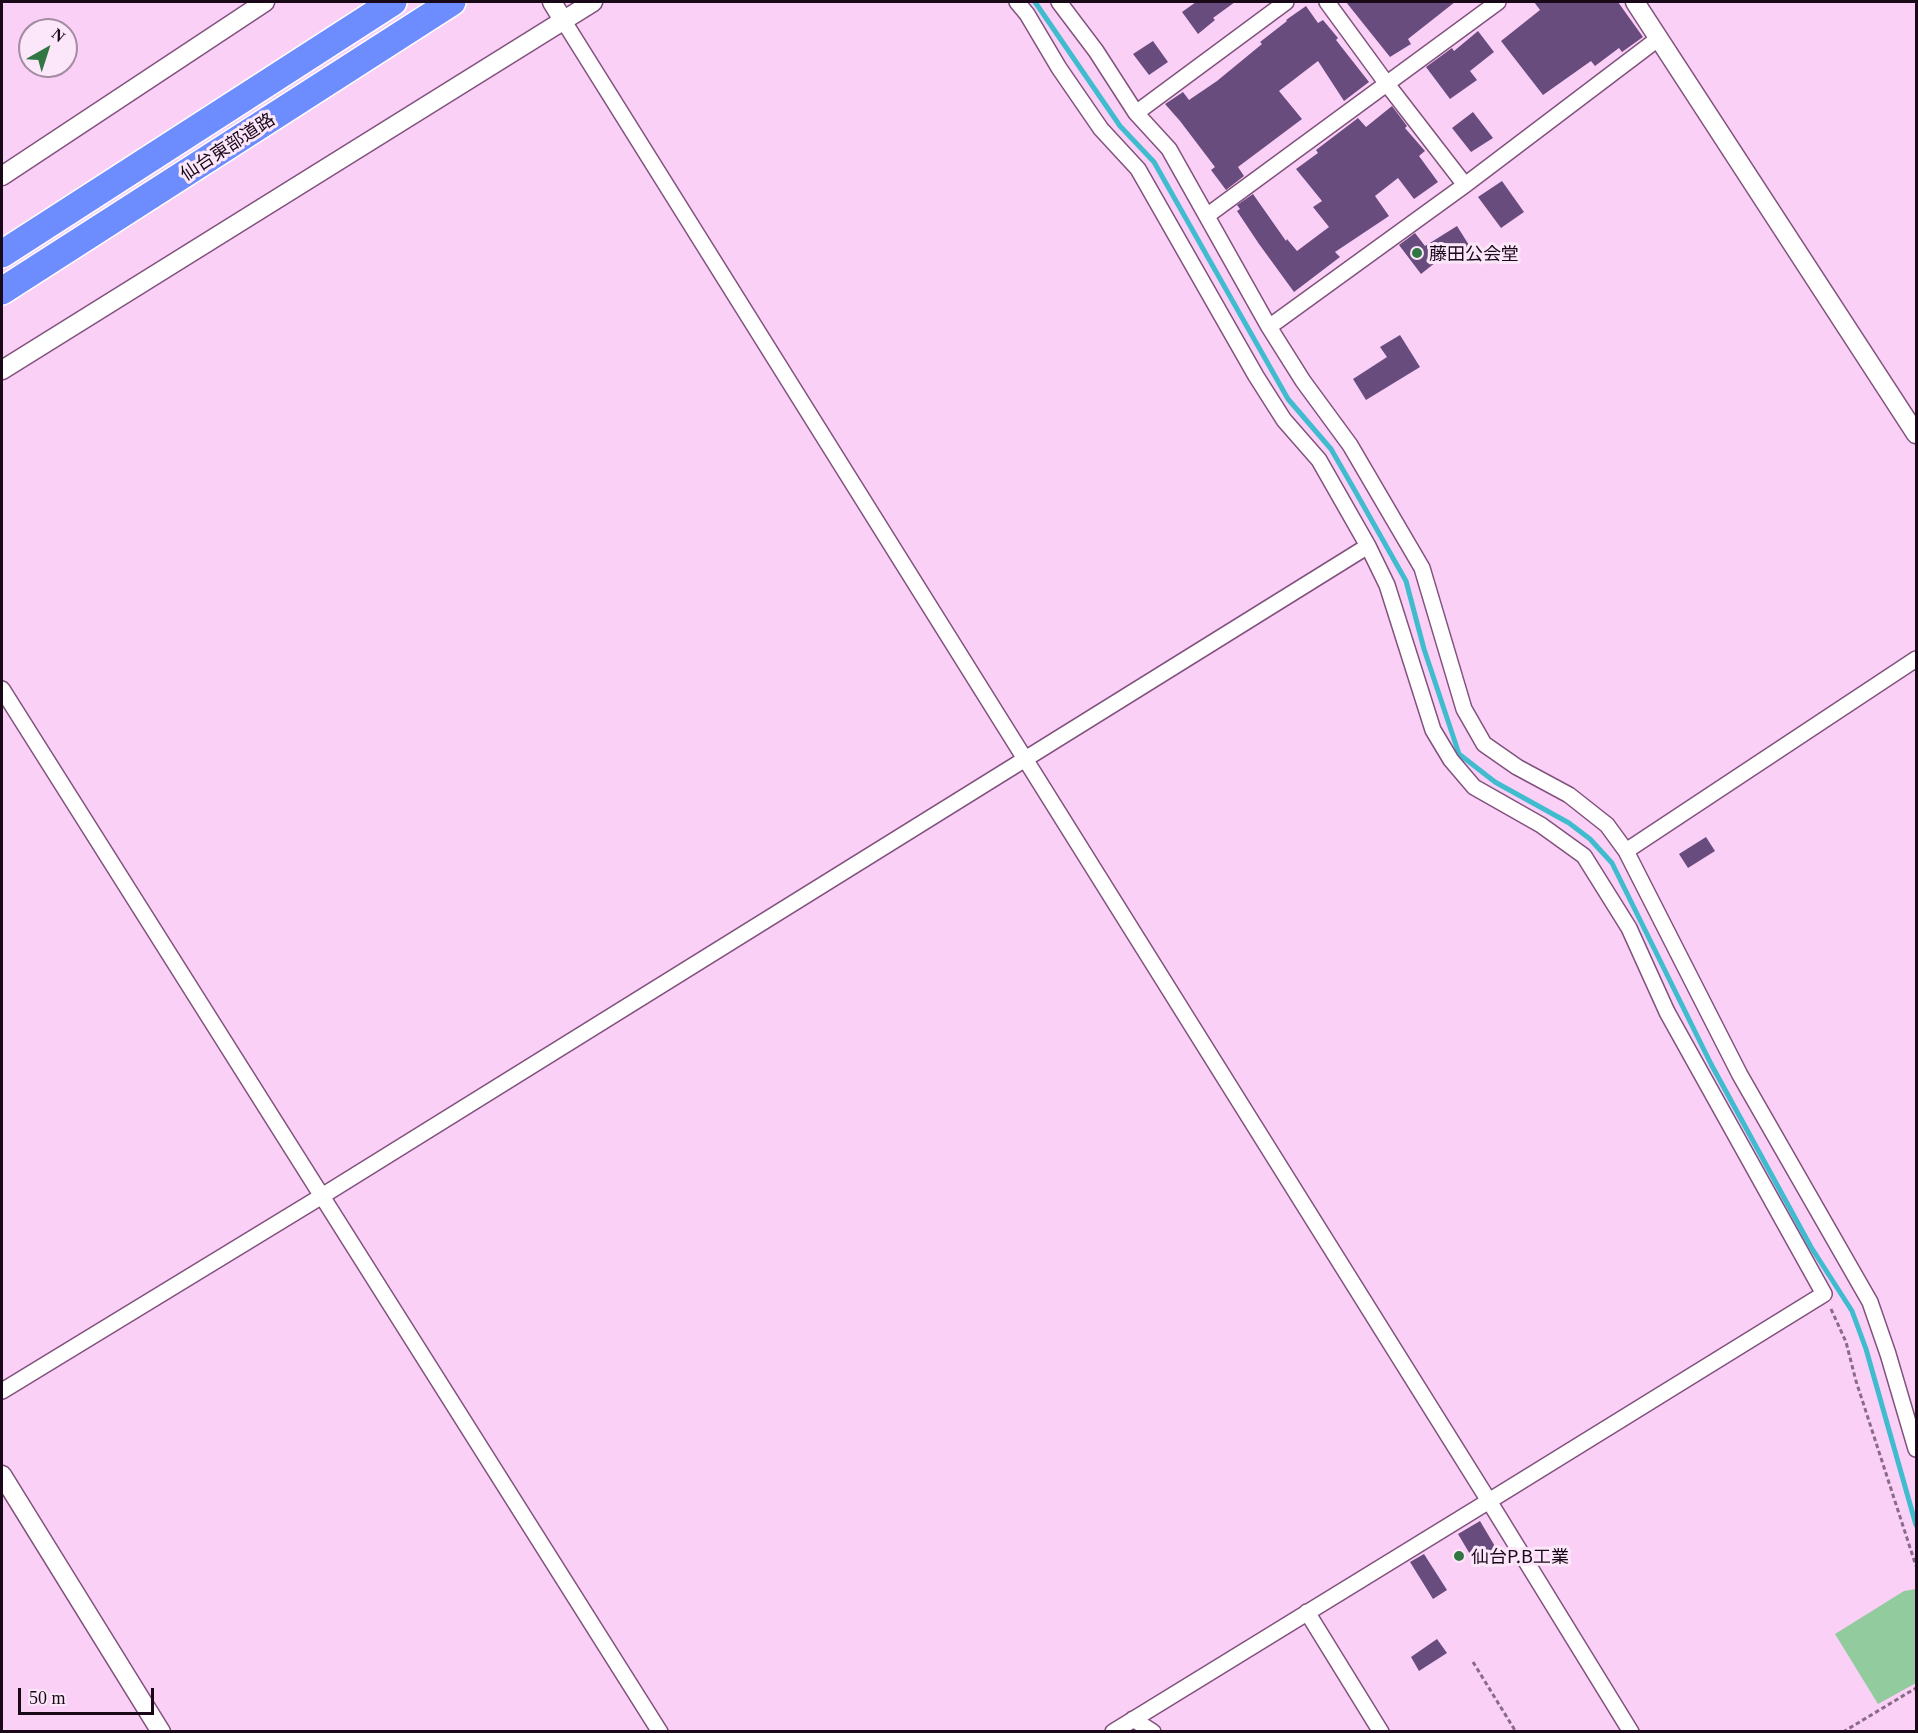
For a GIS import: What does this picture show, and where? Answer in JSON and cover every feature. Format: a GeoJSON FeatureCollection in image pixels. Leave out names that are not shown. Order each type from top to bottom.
{"type":"FeatureCollection","features":[{"type":"Feature","properties":{"kind":"highway","name":"仙台東部道路"},"geometry":{"type":"LineString","coordinates":[[2,254],[393,2]]}},
{"type":"Feature","properties":{"kind":"highway","name":"仙台東部道路"},"geometry":{"type":"LineString","coordinates":[[2,291],[452,2]]}},
{"type":"Feature","properties":{"kind":"street"},"geometry":{"type":"LineString","coordinates":[[2,176],[265,2]]}},
{"type":"Feature","properties":{"kind":"street"},"geometry":{"type":"LineString","coordinates":[[552,2],[1631,1731]]}},
{"type":"Feature","properties":{"kind":"street"},"geometry":{"type":"LineString","coordinates":[[2,370],[593,2]]}},
{"type":"Feature","properties":{"kind":"street"},"geometry":{"type":"LineString","coordinates":[[1017,2],[1101,129],[1138,169],[1256,376],[1284,420],[1319,460],[1368,546],[1387,585],[1433,730],[1451,760],[1474,787],[1541,825],[1584,856],[1629,928],[1667,1012],[1824,1294],[1113,1731]]}},
{"type":"Feature","properties":{"kind":"street"},"geometry":{"type":"LineString","coordinates":[[1059,2],[1096,51],[1136,113],[1169,149],[1269,327],[1303,381],[1350,444],[1422,568],[1464,709],[1484,744],[1517,767],[1569,795],[1607,825],[1626,851],[1740,1075],[1870,1302],[1917,1449]]}},
{"type":"Feature","properties":{"kind":"street"},"geometry":{"type":"LineString","coordinates":[[1136,113],[1286,2]]}},
{"type":"Feature","properties":{"kind":"street"},"geometry":{"type":"LineString","coordinates":[[1328,2],[1387,84],[1465,185]]}},
{"type":"Feature","properties":{"kind":"street"},"geometry":{"type":"LineString","coordinates":[[1208,215],[1498,2]]}},
{"type":"Feature","properties":{"kind":"street"},"geometry":{"type":"LineString","coordinates":[[1635,2],[1917,434]]}},
{"type":"Feature","properties":{"kind":"street"},"geometry":{"type":"LineString","coordinates":[[1269,327],[1465,185],[1659,38]]}},
{"type":"Feature","properties":{"kind":"street"},"geometry":{"type":"LineString","coordinates":[[2,1391],[322,1196],[1368,546]]}},
{"type":"Feature","properties":{"kind":"street"},"geometry":{"type":"LineString","coordinates":[[1626,851],[1917,659]]}},
{"type":"Feature","properties":{"kind":"street"},"geometry":{"type":"LineString","coordinates":[[2,689],[660,1731]]}},
{"type":"Feature","properties":{"kind":"street"},"geometry":{"type":"LineString","coordinates":[[2,1475],[161,1731]]}},
{"type":"Feature","properties":{"kind":"street"},"geometry":{"type":"LineString","coordinates":[[1307,1612],[1382,1731]]}},
{"type":"Feature","properties":{"kind":"street"},"geometry":{"type":"LineString","coordinates":[[1132,1719],[1153,1731]]}},
{"type":"Feature","properties":{"kind":"path"},"geometry":{"type":"LineString","coordinates":[[1824,1294],[1846,1342],[1856,1381],[1917,1566]]}},
{"type":"Feature","properties":{"kind":"path"},"geometry":{"type":"LineString","coordinates":[[1473,1662],[1516,1731]]}},
{"type":"Feature","properties":{"kind":"path"},"geometry":{"type":"LineString","coordinates":[[1843,1731],[1917,1688]]}},
{"type":"Feature","properties":{"kind":"green space"},"geometry":{"type":"Polygon","coordinates":[[[1916,1589],[1916,1683],[1878,1704],[1835,1634],[1904,1591],[1916,1589]]]}},
{"type":"Feature","properties":{"kind":"building"},"geometry":{"type":"Polygon","coordinates":[[[1196,2],[1235,2],[1213,18],[1215,20],[1198,34],[1182,12],[1196,2]]]}},
{"type":"Feature","properties":{"kind":"building"},"geometry":{"type":"Polygon","coordinates":[[[1346,2],[1455,2],[1408,39],[1411,44],[1390,57],[1346,2]]]}},
{"type":"Feature","properties":{"kind":"building"},"geometry":{"type":"Polygon","coordinates":[[[1534,2],[1618,2],[1643,37],[1622,52],[1619,48],[1595,66],[1591,61],[1543,95],[1501,41],[1540,10],[1534,2]]]}},
{"type":"Feature","properties":{"kind":"building"},"geometry":{"type":"Polygon","coordinates":[[[1306,6],[1318,23],[1323,20],[1338,38],[1336,40],[1369,82],[1344,101],[1318,61],[1279,91],[1302,119],[1238,167],[1244,176],[1226,190],[1211,170],[1215,167],[1165,104],[1183,92],[1189,100],[1217,81],[1262,44],[1260,42],[1286,20],[1306,6]]]}},
{"type":"Feature","properties":{"kind":"building"},"geometry":{"type":"Polygon","coordinates":[[[1478,31],[1494,52],[1470,71],[1477,80],[1450,99],[1426,67],[1452,48],[1454,51],[1478,31]]]}},
{"type":"Feature","properties":{"kind":"building"},"geometry":{"type":"Polygon","coordinates":[[[1153,41],[1168,62],[1149,75],[1133,54],[1153,41]]]}},
{"type":"Feature","properties":{"kind":"building"},"geometry":{"type":"Polygon","coordinates":[[[1392,106],[1407,126],[1405,128],[1425,151],[1419,156],[1438,182],[1414,199],[1398,178],[1375,196],[1389,216],[1335,252],[1340,257],[1294,292],[1237,211],[1240,209],[1237,205],[1253,194],[1286,241],[1287,239],[1297,251],[1329,227],[1313,207],[1322,201],[1296,169],[1318,153],[1316,150],[1358,118],[1366,127],[1392,106]]]}},
{"type":"Feature","properties":{"kind":"building"},"geometry":{"type":"Polygon","coordinates":[[[1473,112],[1493,138],[1471,152],[1452,128],[1473,112]]]}},
{"type":"Feature","properties":{"kind":"building"},"geometry":{"type":"Polygon","coordinates":[[[1502,181],[1524,212],[1501,228],[1478,197],[1502,181]]]}},
{"type":"Feature","properties":{"kind":"building"},"geometry":{"type":"Polygon","coordinates":[[[1457,226],[1474,253],[1459,263],[1450,251],[1421,274],[1399,245],[1415,233],[1425,246],[1457,226]]]}},
{"type":"Feature","properties":{"kind":"building"},"geometry":{"type":"Polygon","coordinates":[[[1400,335],[1420,367],[1366,400],[1353,379],[1387,357],[1380,347],[1400,335]]]}},
{"type":"Feature","properties":{"kind":"building"},"geometry":{"type":"Polygon","coordinates":[[[1706,837],[1715,851],[1688,868],[1679,854],[1706,837]]]}},
{"type":"Feature","properties":{"kind":"building"},"geometry":{"type":"Polygon","coordinates":[[[1480,1521],[1496,1548],[1474,1561],[1458,1534],[1480,1521]]]}},
{"type":"Feature","properties":{"kind":"building"},"geometry":{"type":"Polygon","coordinates":[[[1424,1554],[1447,1590],[1433,1599],[1410,1562],[1424,1554]]]}},
{"type":"Feature","properties":{"kind":"building"},"geometry":{"type":"Polygon","coordinates":[[[1437,1639],[1447,1653],[1419,1671],[1411,1657],[1437,1639]]]}},
{"type":"Feature","properties":{"kind":"waterway"},"geometry":{"type":"LineString","coordinates":[[1035,2],[1120,126],[1154,162],[1288,399],[1331,449],[1406,581],[1424,649],[1459,754],[1495,782],[1569,823],[1590,839],[1612,863],[1711,1064],[1811,1247],[1852,1311],[1866,1349],[1916,1525]]}},
{"type":"Feature","properties":{"kind":"place","name":"藤田公会堂"},"geometry":{"type":"Point","coordinates":[1417,253]}},
{"type":"Feature","properties":{"kind":"place","name":"仙台P.B工業"},"geometry":{"type":"Point","coordinates":[1459,1556]}}]}
